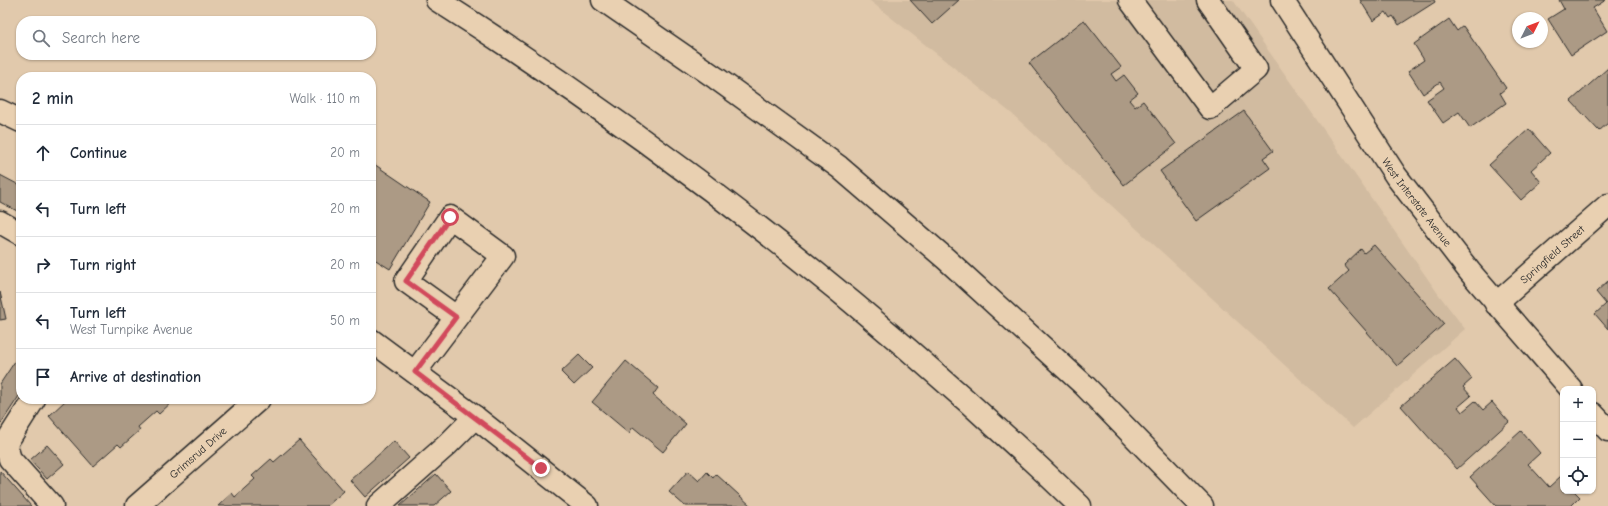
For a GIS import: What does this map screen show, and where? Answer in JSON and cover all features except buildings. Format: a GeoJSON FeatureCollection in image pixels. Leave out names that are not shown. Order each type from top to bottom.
{"type":"FeatureCollection","features":[{"type":"Feature","properties":{"kind":"main road"},"geometry":{"type":"LineString","coordinates":[[437,0],[505,44],[634,133],[792,253],[931,368],[1080,506]]}},
{"type":"Feature","properties":{"kind":"main road"},"geometry":{"type":"LineString","coordinates":[[603,0],[839,167],[946,259],[1084,385],[1202,506]]}},
{"type":"Feature","properties":{"kind":"main road"},"geometry":{"type":"LineString","coordinates":[[1130,0],[1210,108],[1256,69],[1215,2]]}},
{"type":"Feature","properties":{"kind":"main road","name":"West Interstate Avenue"},"geometry":{"type":"LineString","coordinates":[[1282,0],[1396,176],[1446,242],[1496,304],[1568,386]]}},
{"type":"Feature","properties":{"kind":"main road"},"geometry":{"type":"LineString","coordinates":[[0,111],[16,119]]}},
{"type":"Feature","properties":{"kind":"main road","name":"Springfield Street"},"geometry":{"type":"LineString","coordinates":[[1496,304],[1608,205]]}},
{"type":"Feature","properties":{"kind":"main road"},"geometry":{"type":"LineString","coordinates":[[415,372],[503,256],[450,217],[406,281],[456,317]]}},
{"type":"Feature","properties":{"kind":"main road"},"geometry":{"type":"LineString","coordinates":[[0,222],[16,231]]}},
{"type":"Feature","properties":{"kind":"main road"},"geometry":{"type":"LineString","coordinates":[[376,344],[475,417],[587,506]]}},
{"type":"Feature","properties":{"kind":"main road"},"geometry":{"type":"LineString","coordinates":[[31,404],[8,440],[7,452],[10,459],[52,506]]}},
{"type":"Feature","properties":{"kind":"main road","name":"Grimsrud Drive"},"geometry":{"type":"LineString","coordinates":[[137,506],[253,404]]}},
{"type":"Feature","properties":{"kind":"main road"},"geometry":{"type":"LineString","coordinates":[[378,506],[447,446],[475,417]]}},
{"type":"Feature","properties":{"kind":"main road"},"geometry":{"type":"LineString","coordinates":[[1596,417],[1608,430]]}},
{"type":"Feature","properties":{"kind":"shaded area"},"geometry":{"type":"Polygon","coordinates":[[[869,0],[1233,0],[1439,295],[1465,329],[1353,428],[1011,113],[869,0]]]}},
{"type":"Feature","properties":{"kind":"route"},"geometry":{"type":"LineString","coordinates":[[450,217],[406,281],[456,317],[415,372],[541,468]]}}]}
